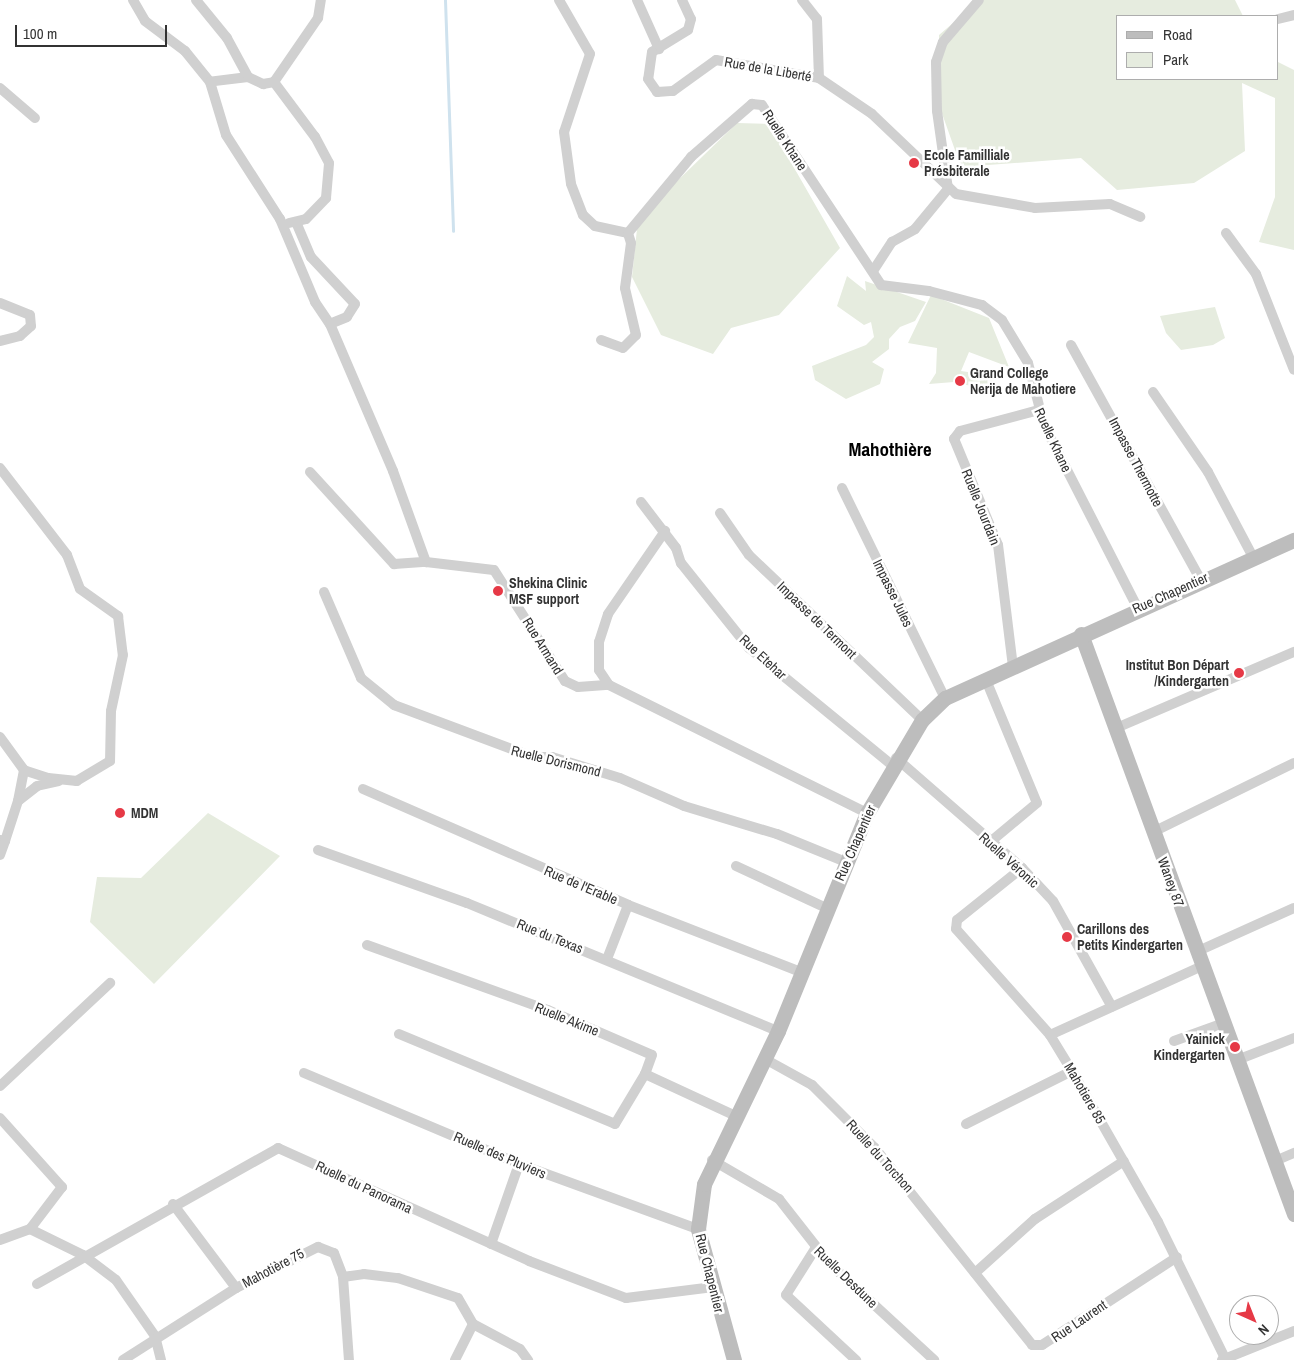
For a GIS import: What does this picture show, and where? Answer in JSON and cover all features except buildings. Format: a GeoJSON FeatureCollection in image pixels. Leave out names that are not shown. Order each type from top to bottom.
{"type":"FeatureCollection","features":[{"type":"Feature","properties":{"kind":"street"},"geometry":{"type":"LineString","coordinates":[[133,0],[145,21],[185,50],[210,82],[226,135],[281,224],[315,302],[330,324],[426,562],[394,564],[310,472]]}},
{"type":"Feature","properties":{"kind":"street"},"geometry":{"type":"LineString","coordinates":[[196,0],[227,38],[248,77]]}},
{"type":"Feature","properties":{"kind":"street"},"geometry":{"type":"LineString","coordinates":[[210,82],[248,77],[263,84],[274,82],[318,18],[321,0]]}},
{"type":"Feature","properties":{"kind":"street"},"geometry":{"type":"LineString","coordinates":[[559,0],[590,54],[564,132],[571,184],[583,215],[595,226],[628,233],[631,243],[625,288],[636,335],[623,348],[601,340]]}},
{"type":"Feature","properties":{"kind":"street"},"geometry":{"type":"LineString","coordinates":[[637,0],[659,48]]}},
{"type":"Feature","properties":{"kind":"street","name":"Rue de la Liberté"},"geometry":{"type":"LineString","coordinates":[[682,0],[691,25],[652,52],[648,79],[650,86],[663,94],[673,91],[716,60],[819,78],[872,114],[948,189],[962,196],[1029,208],[1110,204],[1140,216]]}},
{"type":"Feature","properties":{"kind":"street"},"geometry":{"type":"LineString","coordinates":[[802,0],[818,24],[819,78]]}},
{"type":"Feature","properties":{"kind":"street"},"geometry":{"type":"LineString","coordinates":[[873,271],[892,242],[915,229],[948,189],[936,111],[936,62],[942,42],[979,0]]}},
{"type":"Feature","properties":{"kind":"street"},"geometry":{"type":"LineString","coordinates":[[1279,19],[1294,15]]}},
{"type":"Feature","properties":{"kind":"street"},"geometry":{"type":"LineString","coordinates":[[274,82],[316,137],[329,163],[326,198],[306,219],[281,224]]}},
{"type":"Feature","properties":{"kind":"street"},"geometry":{"type":"LineString","coordinates":[[0,88],[35,118]]}},
{"type":"Feature","properties":{"kind":"street","name":"Ruelle Khane"},"geometry":{"type":"LineString","coordinates":[[628,233],[691,157],[752,104],[767,110],[838,225],[873,271],[881,285],[890,289],[928,291],[992,312],[1028,362],[1039,410],[1137,608]]}},
{"type":"Feature","properties":{"kind":"street"},"geometry":{"type":"LineString","coordinates":[[296,222],[311,257],[355,304],[348,318],[330,324]]}},
{"type":"Feature","properties":{"kind":"street"},"geometry":{"type":"LineString","coordinates":[[1226,233],[1256,274],[1294,370]]}},
{"type":"Feature","properties":{"kind":"street"},"geometry":{"type":"LineString","coordinates":[[0,303],[30,314],[30,326],[20,336],[0,341]]}},
{"type":"Feature","properties":{"kind":"street","name":"Impasse Thermotte"},"geometry":{"type":"LineString","coordinates":[[1071,345],[1200,579]]}},
{"type":"Feature","properties":{"kind":"street"},"geometry":{"type":"LineString","coordinates":[[1152,392],[1208,472],[1252,555]]}},
{"type":"Feature","properties":{"kind":"street","name":"Ruelle Jourdain"},"geometry":{"type":"LineString","coordinates":[[1013,667],[998,545],[954,439],[960,431],[1039,410]]}},
{"type":"Feature","properties":{"kind":"street"},"geometry":{"type":"LineString","coordinates":[[0,468],[67,555],[80,589],[118,616],[123,655],[111,711],[110,761],[77,782],[64,780],[24,770],[0,737]]}},
{"type":"Feature","properties":{"kind":"street","name":"Impasse Jules"},"geometry":{"type":"LineString","coordinates":[[842,488],[945,698]]}},
{"type":"Feature","properties":{"kind":"street","name":"Rue Etehar"},"geometry":{"type":"LineString","coordinates":[[641,502],[665,531],[681,563],[749,648],[894,762]]}},
{"type":"Feature","properties":{"kind":"street","name":"Impasse de Termont"},"geometry":{"type":"LineString","coordinates":[[720,513],[749,555],[922,720]]}},
{"type":"Feature","properties":{"kind":"street"},"geometry":{"type":"LineString","coordinates":[[609,685],[599,670],[598,642],[608,614],[665,531]]}},
{"type":"Feature","properties":{"kind":"street","name":"Rue Chapentier"},"geometry":{"type":"LineString","coordinates":[[734,1360],[698,1229],[700,1203],[712,1160],[778,1032],[803,973],[826,908],[867,812],[894,762],[922,720],[945,698],[1252,555],[1294,540]]}},
{"type":"Feature","properties":{"kind":"street","name":"Rue Armand"},"geometry":{"type":"LineString","coordinates":[[426,562],[494,570],[565,681],[578,687],[609,685],[867,812]]}},
{"type":"Feature","properties":{"kind":"street","name":"Ruelle Dorismond"},"geometry":{"type":"LineString","coordinates":[[324,592],[360,678],[394,705],[533,757],[552,757],[620,778],[684,806],[777,834],[846,862]]}},
{"type":"Feature","properties":{"kind":"street","name":"Waney 87"},"geometry":{"type":"LineString","coordinates":[[1081,634],[1114,729],[1294,1214]]}},
{"type":"Feature","properties":{"kind":"street"},"geometry":{"type":"LineString","coordinates":[[1114,729],[1294,652]]}},
{"type":"Feature","properties":{"kind":"street"},"geometry":{"type":"LineString","coordinates":[[986,680],[1037,803],[989,843]]}},
{"type":"Feature","properties":{"kind":"street","name":"Ruelle Véronic"},"geometry":{"type":"LineString","coordinates":[[894,762],[989,843],[1022,868],[1053,901],[1112,1007]]}},
{"type":"Feature","properties":{"kind":"street"},"geometry":{"type":"LineString","coordinates":[[1153,832],[1294,763]]}},
{"type":"Feature","properties":{"kind":"street"},"geometry":{"type":"LineString","coordinates":[[0,855],[2,840],[18,801],[24,770]]}},
{"type":"Feature","properties":{"kind":"street"},"geometry":{"type":"LineString","coordinates":[[18,801],[37,786],[64,780]]}},
{"type":"Feature","properties":{"kind":"street","name":"Rue de l'Erable"},"geometry":{"type":"LineString","coordinates":[[363,789],[628,904],[803,973]]}},
{"type":"Feature","properties":{"kind":"street","name":"Rue du Texas"},"geometry":{"type":"LineString","coordinates":[[318,850],[607,959],[778,1032]]}},
{"type":"Feature","properties":{"kind":"street"},"geometry":{"type":"LineString","coordinates":[[736,866],[826,908]]}},
{"type":"Feature","properties":{"kind":"street","name":"Mahotiere 85"},"geometry":{"type":"LineString","coordinates":[[1022,868],[956,924],[1050,1035],[1124,1161],[1177,1257],[1225,1359]]}},
{"type":"Feature","properties":{"kind":"street"},"geometry":{"type":"LineString","coordinates":[[607,959],[628,904]]}},
{"type":"Feature","properties":{"kind":"street"},"geometry":{"type":"LineString","coordinates":[[1050,1035],[1112,1007],[1294,908]]}},
{"type":"Feature","properties":{"kind":"street","name":"Ruelle Akime"},"geometry":{"type":"LineString","coordinates":[[367,944],[652,1054],[645,1074]]}},
{"type":"Feature","properties":{"kind":"street"},"geometry":{"type":"LineString","coordinates":[[0,1086],[110,983]]}},
{"type":"Feature","properties":{"kind":"street"},"geometry":{"type":"LineString","coordinates":[[1174,1041],[1224,1023]]}},
{"type":"Feature","properties":{"kind":"street"},"geometry":{"type":"LineString","coordinates":[[399,1034],[614,1124],[645,1074],[736,1116]]}},
{"type":"Feature","properties":{"kind":"street"},"geometry":{"type":"LineString","coordinates":[[1237,1060],[1294,1038]]}},
{"type":"Feature","properties":{"kind":"street","name":"Ruelle du Torchon"},"geometry":{"type":"LineString","coordinates":[[765,1059],[812,1085],[875,1148],[976,1273]]}},
{"type":"Feature","properties":{"kind":"street"},"geometry":{"type":"LineString","coordinates":[[966,1124],[1072,1071]]}},
{"type":"Feature","properties":{"kind":"street","name":"Ruelle des Pluviers"},"geometry":{"type":"LineString","coordinates":[[304,1073],[519,1164],[698,1229]]}},
{"type":"Feature","properties":{"kind":"street"},"geometry":{"type":"LineString","coordinates":[[0,1118],[62,1187],[30,1229],[0,1240]]}},
{"type":"Feature","properties":{"kind":"street","name":"Ruelle du Panorama"},"geometry":{"type":"LineString","coordinates":[[37,1284],[83,1255],[173,1204],[278,1148],[490,1244],[626,1298],[713,1287]]}},
{"type":"Feature","properties":{"kind":"street"},"geometry":{"type":"LineString","coordinates":[[1275,1161],[1294,1153]]}},
{"type":"Feature","properties":{"kind":"street","name":"Ruelle Desdune"},"geometry":{"type":"LineString","coordinates":[[712,1160],[779,1199],[815,1249],[934,1360]]}},
{"type":"Feature","properties":{"kind":"street"},"geometry":{"type":"LineString","coordinates":[[976,1273],[1034,1219],[1124,1161]]}},
{"type":"Feature","properties":{"kind":"street"},"geometry":{"type":"LineString","coordinates":[[490,1244],[519,1164]]}},
{"type":"Feature","properties":{"kind":"street"},"geometry":{"type":"LineString","coordinates":[[173,1204],[236,1288]]}},
{"type":"Feature","properties":{"kind":"street"},"geometry":{"type":"LineString","coordinates":[[30,1229],[83,1255],[116,1280],[155,1336],[161,1360]]}},
{"type":"Feature","properties":{"kind":"street","name":"Mahotière 75"},"geometry":{"type":"LineString","coordinates":[[123,1360],[155,1336],[236,1288],[313,1247],[334,1253],[343,1277],[349,1360]]}},
{"type":"Feature","properties":{"kind":"street"},"geometry":{"type":"LineString","coordinates":[[815,1249],[786,1295],[856,1360]]}},
{"type":"Feature","properties":{"kind":"street","name":"Rue Laurent"},"geometry":{"type":"LineString","coordinates":[[976,1273],[988,1295],[1037,1347],[1177,1257]]}},
{"type":"Feature","properties":{"kind":"street"},"geometry":{"type":"LineString","coordinates":[[343,1277],[364,1274],[398,1278],[458,1298],[473,1324],[520,1350],[528,1360]]}},
{"type":"Feature","properties":{"kind":"street"},"geometry":{"type":"LineString","coordinates":[[455,1360],[473,1324]]}},
{"type":"Feature","properties":{"kind":"street"},"geometry":{"type":"LineString","coordinates":[[1225,1359],[1294,1331]]}},
{"type":"Feature","properties":{"kind":"green space"},"geometry":{"type":"Polygon","coordinates":[[[980,0],[1235,0],[1242,15],[1116,15],[1116,80],[1279,80],[1279,62],[1294,70],[1294,250],[1259,242],[1275,197],[1275,98],[1242,83],[1245,151],[1194,183],[1117,190],[1081,158],[961,167],[939,105],[939,35],[980,0]]]}},
{"type":"Feature","properties":{"kind":"green space"},"geometry":{"type":"Polygon","coordinates":[[[737,123],[769,124],[840,248],[779,315],[731,328],[713,354],[661,335],[632,277],[638,219],[737,123]]]}},
{"type":"Feature","properties":{"kind":"green space"},"geometry":{"type":"Polygon","coordinates":[[[847,276],[866,291],[865,281],[926,302],[915,321],[900,327],[889,339],[889,349],[872,362],[884,369],[880,384],[846,399],[815,380],[812,366],[866,345],[874,337],[871,322],[864,325],[837,306],[847,276]]]}},
{"type":"Feature","properties":{"kind":"green space"},"geometry":{"type":"Polygon","coordinates":[[[931,295],[989,318],[1009,367],[969,352],[961,371],[995,376],[988,390],[954,382],[929,384],[936,373],[937,348],[908,343],[931,295]]]}},
{"type":"Feature","properties":{"kind":"green space"},"geometry":{"type":"Polygon","coordinates":[[[1215,307],[1225,338],[1213,345],[1181,350],[1166,333],[1160,316],[1215,307]]]}},
{"type":"Feature","properties":{"kind":"green space"},"geometry":{"type":"Polygon","coordinates":[[[208,813],[280,856],[154,984],[90,922],[97,877],[141,878],[208,813]]]}},
{"type":"Feature","properties":{"kind":"waterway"},"geometry":{"type":"LineString","coordinates":[[445,0],[453,231]]}},
{"type":"Feature","properties":{"kind":"place","name":"Ecole Familliale Présbiterale"},"geometry":{"type":"Point","coordinates":[914,163]}},
{"type":"Feature","properties":{"kind":"place","name":"Grand College Nerija de Mahotiere"},"geometry":{"type":"Point","coordinates":[960,381]}},
{"type":"Feature","properties":{"kind":"place","name":"Shekina Clinic MSF support"},"geometry":{"type":"Point","coordinates":[498,591]}},
{"type":"Feature","properties":{"kind":"place","name":"Institut Bon Départ /Kindergarten"},"geometry":{"type":"Point","coordinates":[1239,673]}},
{"type":"Feature","properties":{"kind":"place","name":"MDM"},"geometry":{"type":"Point","coordinates":[120,813]}},
{"type":"Feature","properties":{"kind":"place","name":"Carillons des Petits Kindergarten"},"geometry":{"type":"Point","coordinates":[1067,937]}},
{"type":"Feature","properties":{"kind":"place","name":"Yainick Kindergarten"},"geometry":{"type":"Point","coordinates":[1235,1047]}},
{"type":"Feature","properties":{"kind":"district","name":"Mahothière"},"geometry":{"type":"Point","coordinates":[890,450]}}]}
